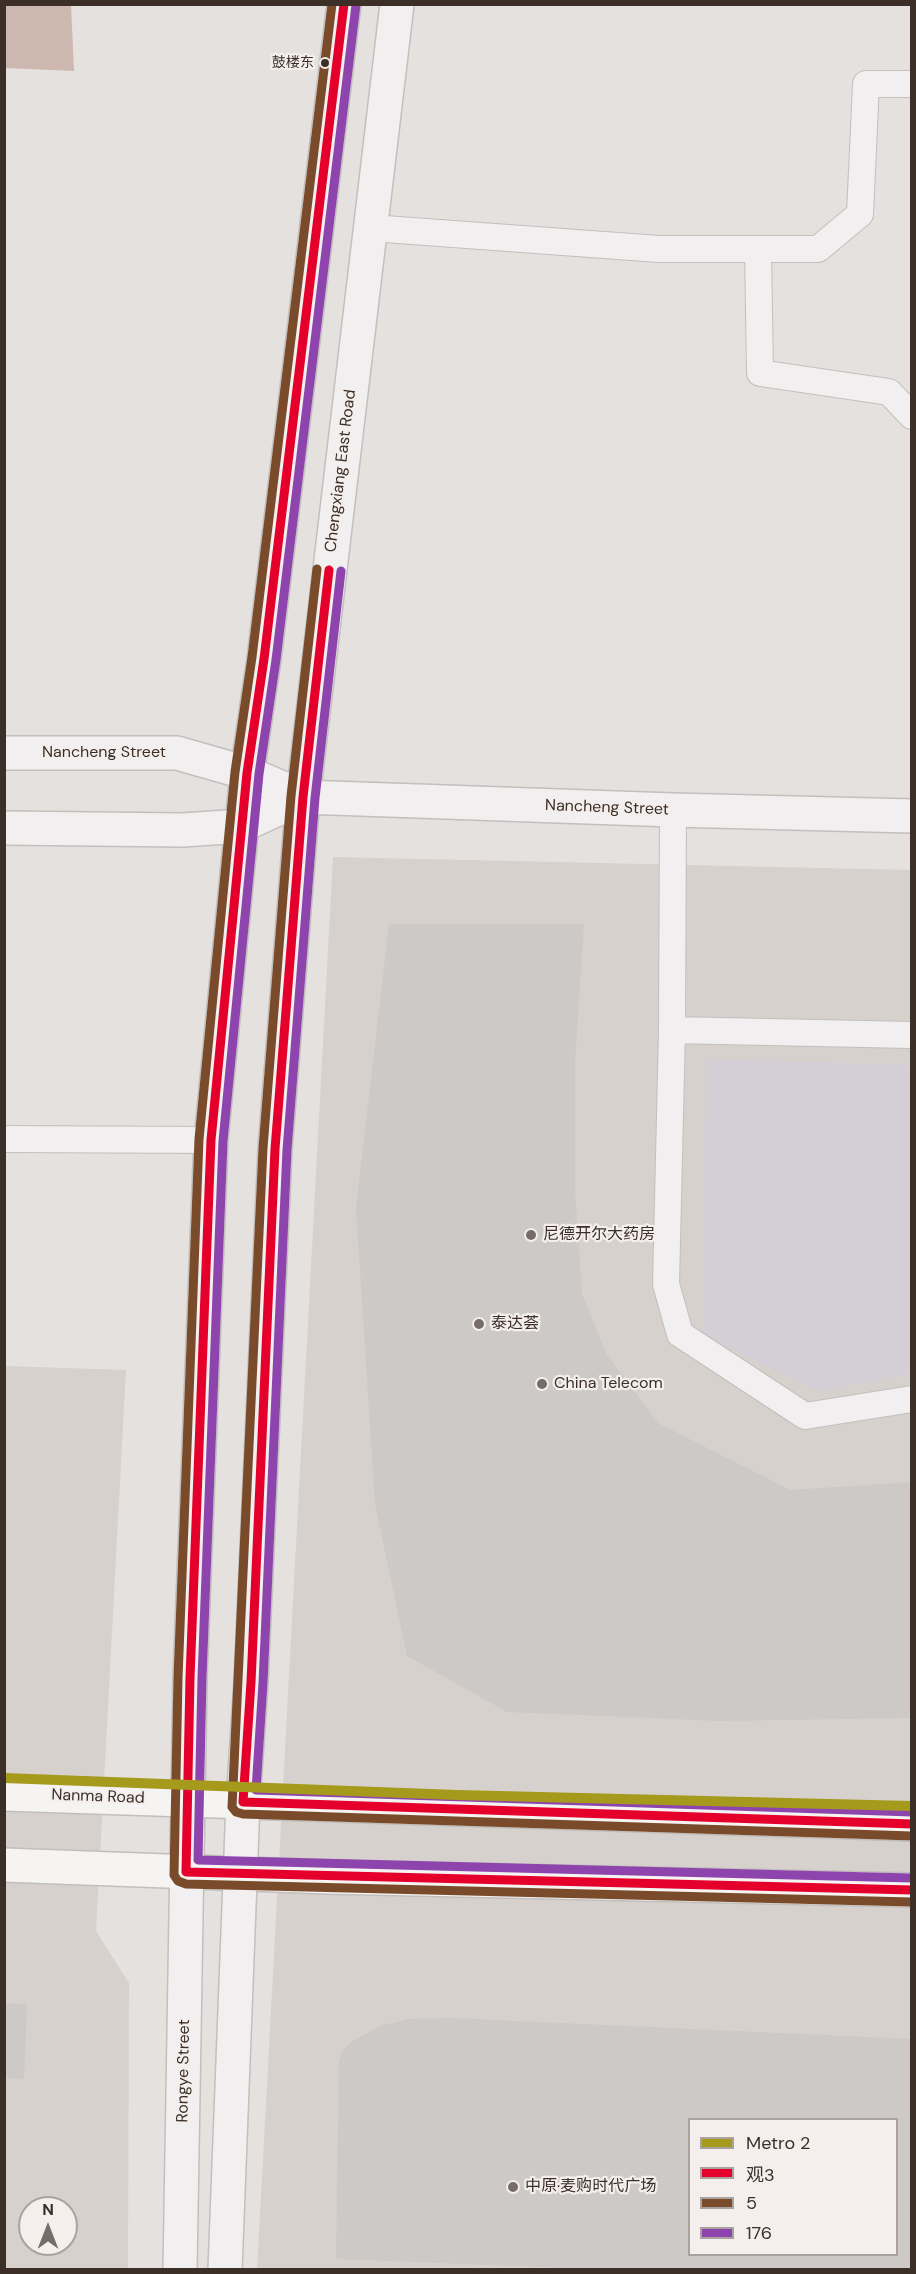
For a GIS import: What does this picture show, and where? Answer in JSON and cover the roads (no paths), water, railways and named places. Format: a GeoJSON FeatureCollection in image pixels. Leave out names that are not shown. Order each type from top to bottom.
{"type":"FeatureCollection","features":[{"type":"Feature","properties":{"kind":"main road","name":"Nanma Road"},"geometry":{"type":"LineString","coordinates":[[4,1794],[912,1824]]}},
{"type":"Feature","properties":{"kind":"main road"},"geometry":{"type":"LineString","coordinates":[[4,1865],[241,1874],[912,1890]]}},
{"type":"Feature","properties":{"kind":"street"},"geometry":{"type":"LineString","coordinates":[[186,1872],[190,1678],[211,1140],[247,773],[264,659],[344,4]]}},
{"type":"Feature","properties":{"kind":"street","name":"Chengxiang East Road"},"geometry":{"type":"LineString","coordinates":[[241,1874],[275,1149],[303,797],[397,4]]}},
{"type":"Feature","properties":{"kind":"street"},"geometry":{"type":"LineString","coordinates":[[371,228],[659,249],[818,249],[860,214],[866,84],[912,84]]}},
{"type":"Feature","properties":{"kind":"street"},"geometry":{"type":"LineString","coordinates":[[758,249],[760,373],[889,392],[912,417]]}},
{"type":"Feature","properties":{"kind":"street","name":"Nancheng Street"},"geometry":{"type":"LineString","coordinates":[[4,753],[177,753],[247,773],[303,797],[912,816]]}},
{"type":"Feature","properties":{"kind":"street","name":"Nancheng Street"},"geometry":{"type":"LineString","coordinates":[[4,828],[183,830],[241,826],[303,797]]}},
{"type":"Feature","properties":{"kind":"street"},"geometry":{"type":"LineString","coordinates":[[673,810],[672,1030],[666,1284],[680,1334],[805,1416],[912,1399]]}},
{"type":"Feature","properties":{"kind":"street"},"geometry":{"type":"LineString","coordinates":[[672,1030],[912,1035]]}},
{"type":"Feature","properties":{"kind":"street"},"geometry":{"type":"LineString","coordinates":[[4,1139],[211,1140]]}},
{"type":"Feature","properties":{"kind":"street","name":"Rongye Street"},"geometry":{"type":"LineString","coordinates":[[180,2270],[186,1872]]}},
{"type":"Feature","properties":{"kind":"street"},"geometry":{"type":"LineString","coordinates":[[225,2270],[241,1874]]}},
{"type":"Feature","properties":{"kind":"metro line","name":"2"},"geometry":{"type":"LineString","coordinates":[[4,1778],[457,1795],[912,1806]]}},
{"type":"Feature","properties":{"kind":"place","name":"鼓楼东"},"geometry":{"type":"Point","coordinates":[325,63]}},
{"type":"Feature","properties":{"kind":"place","name":"尼德开尔大药房"},"geometry":{"type":"Point","coordinates":[531,1235]}},
{"type":"Feature","properties":{"kind":"place","name":"泰达荟"},"geometry":{"type":"Point","coordinates":[479,1324]}},
{"type":"Feature","properties":{"kind":"place","name":"China Telecom"},"geometry":{"type":"Point","coordinates":[542,1384]}},
{"type":"Feature","properties":{"kind":"place","name":"中原·麦购时代广场"},"geometry":{"type":"Point","coordinates":[513,2187]}}]}
